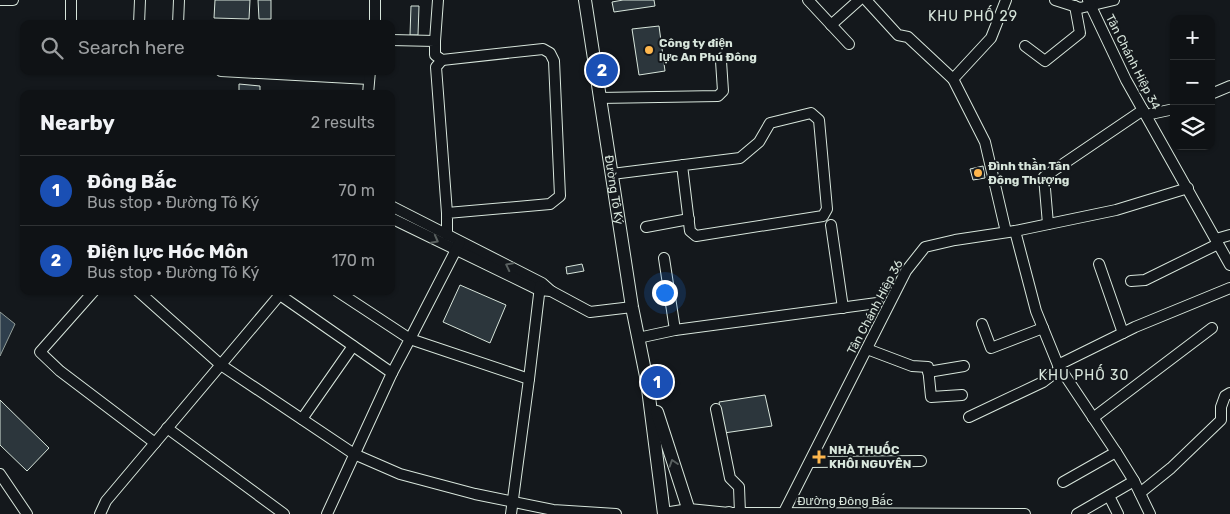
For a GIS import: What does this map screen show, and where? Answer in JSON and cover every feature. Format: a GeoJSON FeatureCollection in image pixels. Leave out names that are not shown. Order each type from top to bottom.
{"type":"FeatureCollection","features":[{"type":"Feature","properties":{"kind":"main road","name":"Đường Tô Ký"},"geometry":{"type":"LineString","coordinates":[[585,0],[632,307],[646,381],[664,514]]}},
{"type":"Feature","properties":{"kind":"main road","name":"Đường Tô Ký"},"geometry":{"type":"LineString","coordinates":[[646,381],[689,512]]}},
{"type":"Feature","properties":{"kind":"street"},"geometry":{"type":"LineString","coordinates":[[0,0],[13,0]]}},
{"type":"Feature","properties":{"kind":"street"},"geometry":{"type":"LineString","coordinates":[[70,20],[71,0]]}},
{"type":"Feature","properties":{"kind":"street"},"geometry":{"type":"LineString","coordinates":[[139,20],[140,0]]}},
{"type":"Feature","properties":{"kind":"street"},"geometry":{"type":"LineString","coordinates":[[178,20],[179,0]]}},
{"type":"Feature","properties":{"kind":"street"},"geometry":{"type":"LineString","coordinates":[[375,0],[375,20]]}},
{"type":"Feature","properties":{"kind":"street"},"geometry":{"type":"LineString","coordinates":[[438,0],[435,55],[442,60],[543,49],[550,53],[554,61],[560,196],[550,204],[446,213]]}},
{"type":"Feature","properties":{"kind":"street"},"geometry":{"type":"LineString","coordinates":[[808,0],[849,44]]}},
{"type":"Feature","properties":{"kind":"street"},"geometry":{"type":"LineString","coordinates":[[831,25],[859,0]]}},
{"type":"Feature","properties":{"kind":"street"},"geometry":{"type":"LineString","coordinates":[[866,0],[898,34],[914,42],[953,79],[985,142],[1011,231],[1043,328],[1059,367],[1134,481],[1150,514]]}},
{"type":"Feature","properties":{"kind":"street"},"geometry":{"type":"LineString","coordinates":[[953,79],[991,38],[1006,0]]}},
{"type":"Feature","properties":{"kind":"street"},"geometry":{"type":"LineString","coordinates":[[1054,0],[1075,6],[1114,0]]}},
{"type":"Feature","properties":{"kind":"street","name":"Tân Chánh Hiệp 34"},"geometry":{"type":"LineString","coordinates":[[1090,3],[1145,112],[1230,265]]}},
{"type":"Feature","properties":{"kind":"street"},"geometry":{"type":"LineString","coordinates":[[1025,46],[1045,61],[1080,33],[1075,6]]}},
{"type":"Feature","properties":{"kind":"street"},"geometry":{"type":"LineString","coordinates":[[395,40],[435,41]]}},
{"type":"Feature","properties":{"kind":"street"},"geometry":{"type":"LineString","coordinates":[[442,60],[436,67],[447,235]]}},
{"type":"Feature","properties":{"kind":"street"},"geometry":{"type":"LineString","coordinates":[[599,98],[718,96],[723,91],[721,61]]}},
{"type":"Feature","properties":{"kind":"street"},"geometry":{"type":"LineString","coordinates":[[368,90],[370,75]]}},
{"type":"Feature","properties":{"kind":"street"},"geometry":{"type":"LineString","coordinates":[[1215,91],[1230,82]]}},
{"type":"Feature","properties":{"kind":"street"},"geometry":{"type":"LineString","coordinates":[[1048,224],[1044,177],[1145,112],[1170,109]]}},
{"type":"Feature","properties":{"kind":"street"},"geometry":{"type":"LineString","coordinates":[[612,174],[682,165],[740,158],[760,142],[770,123],[811,113],[819,120],[827,209],[823,216],[696,236],[690,231],[682,165]]}},
{"type":"Feature","properties":{"kind":"street","name":"Tân Chánh Hiệp 36"},"geometry":{"type":"LineString","coordinates":[[783,514],[906,271],[925,247],[1116,210],[1188,188]]}},
{"type":"Feature","properties":{"kind":"street"},"geometry":{"type":"LineString","coordinates":[[395,208],[447,235],[458,246]]}},
{"type":"Feature","properties":{"kind":"street"},"geometry":{"type":"LineString","coordinates":[[646,227],[689,219]]}},
{"type":"Feature","properties":{"kind":"street"},"geometry":{"type":"LineString","coordinates":[[395,220],[458,246],[590,312],[632,307]]}},
{"type":"Feature","properties":{"kind":"street"},"geometry":{"type":"LineString","coordinates":[[830,225],[843,308]]}},
{"type":"Feature","properties":{"kind":"street"},"geometry":{"type":"LineString","coordinates":[[1131,281],[1145,280],[1230,235]]}},
{"type":"Feature","properties":{"kind":"street"},"geometry":{"type":"LineString","coordinates":[[328,514],[392,373],[458,246]]}},
{"type":"Feature","properties":{"kind":"street"},"geometry":{"type":"LineString","coordinates":[[664,258],[675,330]]}},
{"type":"Feature","properties":{"kind":"street"},"geometry":{"type":"LineString","coordinates":[[1099,264],[1123,333]]}},
{"type":"Feature","properties":{"kind":"street"},"geometry":{"type":"LineString","coordinates":[[511,514],[540,286]]}},
{"type":"Feature","properties":{"kind":"street"},"geometry":{"type":"LineString","coordinates":[[969,417],[1043,382],[1059,367],[1123,333],[1230,288]]}},
{"type":"Feature","properties":{"kind":"street"},"geometry":{"type":"LineString","coordinates":[[90,295],[40,352],[60,371],[155,443]]}},
{"type":"Feature","properties":{"kind":"street"},"geometry":{"type":"LineString","coordinates":[[142,295],[221,365],[354,454],[400,474],[475,494],[513,500],[552,510],[616,514]]}},
{"type":"Feature","properties":{"kind":"street"},"geometry":{"type":"LineString","coordinates":[[100,514],[106,502],[279,295]]}},
{"type":"Feature","properties":{"kind":"street"},"geometry":{"type":"LineString","coordinates":[[284,295],[392,373]]}},
{"type":"Feature","properties":{"kind":"street"},"geometry":{"type":"LineString","coordinates":[[343,295],[410,339],[529,379]]}},
{"type":"Feature","properties":{"kind":"street"},"geometry":{"type":"LineString","coordinates":[[638,338],[675,330],[877,303]]}},
{"type":"Feature","properties":{"kind":"street"},"geometry":{"type":"LineString","coordinates":[[982,324],[991,348],[1043,328]]}},
{"type":"Feature","properties":{"kind":"street"},"geometry":{"type":"LineString","coordinates":[[1093,418],[1212,328]]}},
{"type":"Feature","properties":{"kind":"street"},"geometry":{"type":"LineString","coordinates":[[302,420],[353,346]]}},
{"type":"Feature","properties":{"kind":"street"},"geometry":{"type":"LineString","coordinates":[[867,349],[912,366],[928,368],[931,397],[962,394]]}},
{"type":"Feature","properties":{"kind":"street"},"geometry":{"type":"LineString","coordinates":[[928,372],[964,366]]}},
{"type":"Feature","properties":{"kind":"street"},"geometry":{"type":"LineString","coordinates":[[1140,493],[1171,468],[1221,420],[1221,407],[1225,396],[1230,393]]}},
{"type":"Feature","properties":{"kind":"street"},"geometry":{"type":"LineString","coordinates":[[716,409],[730,478],[739,487],[732,513]]}},
{"type":"Feature","properties":{"kind":"street"},"geometry":{"type":"LineString","coordinates":[[1222,414],[1230,423]]}},
{"type":"Feature","properties":{"kind":"street"},"geometry":{"type":"LineString","coordinates":[[167,428],[284,514]]}},
{"type":"Feature","properties":{"kind":"street"},"geometry":{"type":"LineString","coordinates":[[1063,482],[1116,452]]}},
{"type":"Feature","properties":{"kind":"street"},"geometry":{"type":"LineString","coordinates":[[810,462],[921,461]]}},
{"type":"Feature","properties":{"kind":"street"},"geometry":{"type":"LineString","coordinates":[[0,474],[27,514]]}},
{"type":"Feature","properties":{"kind":"street"},"geometry":{"type":"LineString","coordinates":[[1077,514],[1134,481]]}},
{"type":"Feature","properties":{"kind":"street"},"geometry":{"type":"LineString","coordinates":[[1109,496],[1118,514]]}},
{"type":"Feature","properties":{"kind":"street","name":"Đường Đông Bắc"},"geometry":{"type":"LineString","coordinates":[[664,514],[689,512],[1025,514]]}},
{"type":"Feature","properties":{"kind":"water"},"geometry":{"type":"Polygon","coordinates":[[[0,312],[15,324],[0,356],[0,312]]]}},
{"type":"Feature","properties":{"kind":"building"},"geometry":{"type":"Polygon","coordinates":[[[215,0],[250,0],[249,19],[214,18],[215,0]]]}},
{"type":"Feature","properties":{"kind":"building"},"geometry":{"type":"Polygon","coordinates":[[[258,0],[271,0],[271,19],[259,19],[258,0]]]}},
{"type":"Feature","properties":{"kind":"building"},"geometry":{"type":"Polygon","coordinates":[[[654,0],[655,6],[614,12],[612,2],[654,0]]]}},
{"type":"Feature","properties":{"kind":"building"},"geometry":{"type":"Polygon","coordinates":[[[411,6],[419,6],[418,35],[410,35],[411,6]]]}},
{"type":"Feature","properties":{"kind":"building","name":"Công ty điện lực An Phú Đông"},"geometry":{"type":"Polygon","coordinates":[[[659,26],[665,71],[639,75],[632,29],[659,26]]]}},
{"type":"Feature","properties":{"kind":"building"},"geometry":{"type":"Polygon","coordinates":[[[239,84],[260,86],[260,90],[239,90],[239,84]]]}},
{"type":"Feature","properties":{"kind":"building","name":"Đình thần Tân Đông Thượng"},"geometry":{"type":"Polygon","coordinates":[[[983,166],[985,178],[973,180],[970,169],[983,166]]]}},
{"type":"Feature","properties":{"kind":"building"},"geometry":{"type":"Polygon","coordinates":[[[582,264],[584,271],[567,274],[566,267],[582,264]]]}},
{"type":"Feature","properties":{"kind":"building"},"geometry":{"type":"Polygon","coordinates":[[[460,285],[506,305],[490,343],[443,322],[460,285]]]}},
{"type":"Feature","properties":{"kind":"building"},"geometry":{"type":"Polygon","coordinates":[[[765,395],[772,426],[724,433],[719,402],[765,395]]]}},
{"type":"Feature","properties":{"kind":"building"},"geometry":{"type":"Polygon","coordinates":[[[0,400],[49,448],[27,471],[0,445],[0,400]]]}},
{"type":"Feature","properties":{"kind":"place","name":"Công ty điện lực An Phú Đông"},"geometry":{"type":"Point","coordinates":[649,50]}},
{"type":"Feature","properties":{"kind":"place","name":"Điện lực Hóc Môn"},"geometry":{"type":"Point","coordinates":[602,70]}},
{"type":"Feature","properties":{"kind":"place","name":"Đình thần Tân Đông Thượng"},"geometry":{"type":"Point","coordinates":[978,173]}},
{"type":"Feature","properties":{"kind":"place","name":"Đông Bắc"},"geometry":{"type":"Point","coordinates":[657,382]}},
{"type":"Feature","properties":{"kind":"place","name":"NHÀ THUỐC KHÔI NGUYÊN"},"geometry":{"type":"Point","coordinates":[819,457]}},
{"type":"Feature","properties":{"kind":"district","name":"KHU PHỐ 29"},"geometry":{"type":"Point","coordinates":[973,16]}},
{"type":"Feature","properties":{"kind":"district","name":"KHU PHỐ 30"},"geometry":{"type":"Point","coordinates":[1084,375]}}]}
